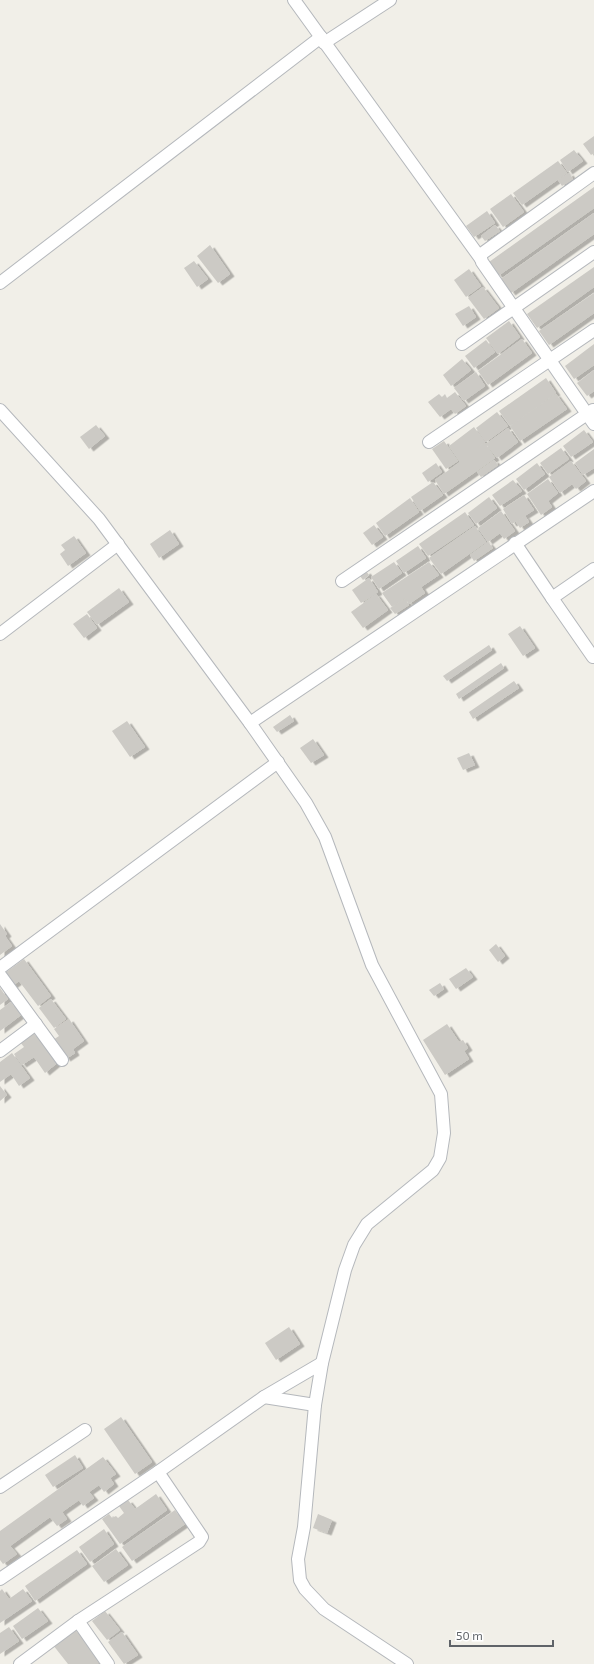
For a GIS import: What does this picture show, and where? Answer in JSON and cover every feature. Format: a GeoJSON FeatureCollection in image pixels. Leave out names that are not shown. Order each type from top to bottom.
{"type":"FeatureCollection","features":[{"type":"Feature","properties":{"kind":"street"},"geometry":{"type":"LineString","coordinates":[[294,0],[481,260],[550,361],[592,416],[342,581]]}},
{"type":"Feature","properties":{"kind":"street"},"geometry":{"type":"LineString","coordinates":[[0,283],[323,40],[390,0]]}},
{"type":"Feature","properties":{"kind":"street"},"geometry":{"type":"LineString","coordinates":[[481,260],[480,256],[483,252],[594,173]]}},
{"type":"Feature","properties":{"kind":"street"},"geometry":{"type":"LineString","coordinates":[[462,344],[594,252]]}},
{"type":"Feature","properties":{"kind":"street"},"geometry":{"type":"LineString","coordinates":[[429,442],[594,330]]}},
{"type":"Feature","properties":{"kind":"street"},"geometry":{"type":"LineString","coordinates":[[0,410],[99,519],[250,723],[306,803],[324,837],[372,965],[441,1094],[444,1133],[440,1158],[432,1170],[367,1224],[354,1245],[345,1270],[322,1363],[315,1406],[304,1527],[298,1559],[300,1580],[304,1590],[324,1609],[407,1664]]}},
{"type":"Feature","properties":{"kind":"street"},"geometry":{"type":"LineString","coordinates":[[250,723],[594,491]]}},
{"type":"Feature","properties":{"kind":"street"},"geometry":{"type":"LineString","coordinates":[[515,543],[552,598],[591,649]]}},
{"type":"Feature","properties":{"kind":"street"},"geometry":{"type":"LineString","coordinates":[[0,634],[118,544]]}},
{"type":"Feature","properties":{"kind":"street"},"geometry":{"type":"LineString","coordinates":[[552,598],[594,569]]}},
{"type":"Feature","properties":{"kind":"street"},"geometry":{"type":"LineString","coordinates":[[0,968],[278,762]]}},
{"type":"Feature","properties":{"kind":"street"},"geometry":{"type":"LineString","coordinates":[[0,975],[62,1060]]}},
{"type":"Feature","properties":{"kind":"street"},"geometry":{"type":"LineString","coordinates":[[0,1051],[36,1024]]}},
{"type":"Feature","properties":{"kind":"street"},"geometry":{"type":"LineString","coordinates":[[0,1579],[158,1472],[264,1396],[322,1363]]}},
{"type":"Feature","properties":{"kind":"street"},"geometry":{"type":"LineString","coordinates":[[264,1396],[315,1406]]}},
{"type":"Feature","properties":{"kind":"street"},"geometry":{"type":"LineString","coordinates":[[0,1487],[85,1430]]}},
{"type":"Feature","properties":{"kind":"street"},"geometry":{"type":"LineString","coordinates":[[20,1664],[78,1621],[199,1542],[202,1537],[158,1472]]}},
{"type":"Feature","properties":{"kind":"street"},"geometry":{"type":"LineString","coordinates":[[78,1621],[108,1664]]}},
{"type":"Feature","properties":{"kind":"building"},"geometry":{"type":"Polygon","coordinates":[[[594,136],[594,153],[591,155],[583,144],[594,136]]]}},
{"type":"Feature","properties":{"kind":"building"},"geometry":{"type":"Polygon","coordinates":[[[574,150],[583,161],[568,172],[560,160],[574,150]]]}},
{"type":"Feature","properties":{"kind":"building"},"geometry":{"type":"Polygon","coordinates":[[[558,161],[567,173],[522,205],[513,193],[558,161]]]}},
{"type":"Feature","properties":{"kind":"building"},"geometry":{"type":"Polygon","coordinates":[[[569,173],[573,179],[562,186],[558,180],[569,173]]]}},
{"type":"Feature","properties":{"kind":"building"},"geometry":{"type":"Polygon","coordinates":[[[594,187],[594,208],[498,276],[489,262],[594,187]]]}},
{"type":"Feature","properties":{"kind":"building"},"geometry":{"type":"Polygon","coordinates":[[[511,194],[524,212],[503,227],[490,209],[511,194]]]}},
{"type":"Feature","properties":{"kind":"building"},"geometry":{"type":"Polygon","coordinates":[[[487,211],[495,223],[474,237],[466,226],[487,211]]]}},
{"type":"Feature","properties":{"kind":"building"},"geometry":{"type":"Polygon","coordinates":[[[594,213],[594,234],[511,293],[501,279],[594,213]]]}},
{"type":"Feature","properties":{"kind":"building"},"geometry":{"type":"Polygon","coordinates":[[[495,225],[500,231],[485,241],[481,236],[495,225]]]}},
{"type":"Feature","properties":{"kind":"building"},"geometry":{"type":"Polygon","coordinates":[[[210,245],[230,274],[218,283],[197,256],[210,245]]]}},
{"type":"Feature","properties":{"kind":"building"},"geometry":{"type":"Polygon","coordinates":[[[194,261],[208,279],[197,287],[184,268],[194,261]]]}},
{"type":"Feature","properties":{"kind":"building"},"geometry":{"type":"Polygon","coordinates":[[[594,267],[594,287],[537,328],[527,314],[594,267]]]}},
{"type":"Feature","properties":{"kind":"building"},"geometry":{"type":"Polygon","coordinates":[[[469,269],[481,286],[466,297],[454,280],[469,269]]]}},
{"type":"Feature","properties":{"kind":"building"},"geometry":{"type":"Polygon","coordinates":[[[483,287],[499,308],[484,319],[468,298],[483,287]]]}},
{"type":"Feature","properties":{"kind":"building"},"geometry":{"type":"Polygon","coordinates":[[[594,293],[594,313],[549,345],[539,331],[594,293]]]}},
{"type":"Feature","properties":{"kind":"building"},"geometry":{"type":"Polygon","coordinates":[[[469,306],[476,317],[463,326],[455,314],[469,306]]]}},
{"type":"Feature","properties":{"kind":"building"},"geometry":{"type":"Polygon","coordinates":[[[509,321],[520,337],[498,354],[486,338],[509,321]]]}},
{"type":"Feature","properties":{"kind":"building"},"geometry":{"type":"Polygon","coordinates":[[[522,339],[532,353],[488,385],[478,371],[522,339]]]}},
{"type":"Feature","properties":{"kind":"building"},"geometry":{"type":"Polygon","coordinates":[[[486,340],[495,352],[474,368],[465,356],[486,340]]]}},
{"type":"Feature","properties":{"kind":"building"},"geometry":{"type":"Polygon","coordinates":[[[594,344],[594,365],[574,379],[565,366],[594,344]]]}},
{"type":"Feature","properties":{"kind":"building"},"geometry":{"type":"Polygon","coordinates":[[[462,359],[471,370],[451,386],[443,375],[462,359]]]}},
{"type":"Feature","properties":{"kind":"building"},"geometry":{"type":"Polygon","coordinates":[[[594,370],[594,391],[587,396],[577,383],[594,370]]]}},
{"type":"Feature","properties":{"kind":"building"},"geometry":{"type":"Polygon","coordinates":[[[476,372],[485,386],[464,401],[454,388],[476,372]]]}},
{"type":"Feature","properties":{"kind":"building"},"geometry":{"type":"Polygon","coordinates":[[[546,378],[556,393],[510,426],[499,411],[546,378]]]}},
{"type":"Feature","properties":{"kind":"building"},"geometry":{"type":"Polygon","coordinates":[[[455,392],[466,406],[455,414],[451,409],[440,417],[428,402],[439,394],[442,397],[445,394],[447,398],[455,392]]]}},
{"type":"Feature","properties":{"kind":"building"},"geometry":{"type":"Polygon","coordinates":[[[556,394],[567,409],[520,441],[510,426],[556,394]]]}},
{"type":"Feature","properties":{"kind":"building"},"geometry":{"type":"Polygon","coordinates":[[[497,412],[508,426],[486,442],[476,428],[497,412]]]}},
{"type":"Feature","properties":{"kind":"building"},"geometry":{"type":"Polygon","coordinates":[[[96,425],[105,436],[89,449],[80,437],[96,425]]]}},
{"type":"Feature","properties":{"kind":"building"},"geometry":{"type":"Polygon","coordinates":[[[474,427],[485,442],[477,448],[485,443],[495,458],[444,494],[435,480],[460,462],[449,446],[474,427]]]}},
{"type":"Feature","properties":{"kind":"building"},"geometry":{"type":"Polygon","coordinates":[[[508,428],[518,442],[497,458],[486,444],[508,428]]]}},
{"type":"Feature","properties":{"kind":"building"},"geometry":{"type":"Polygon","coordinates":[[[584,430],[593,442],[571,457],[563,446],[584,430]]]}},
{"type":"Feature","properties":{"kind":"building"},"geometry":{"type":"Polygon","coordinates":[[[444,441],[458,461],[446,469],[432,449],[444,441]]]}},
{"type":"Feature","properties":{"kind":"building"},"geometry":{"type":"Polygon","coordinates":[[[561,448],[569,459],[548,474],[540,463],[561,448]]]}},
{"type":"Feature","properties":{"kind":"building"},"geometry":{"type":"Polygon","coordinates":[[[594,449],[594,468],[583,475],[575,463],[594,449]]]}},
{"type":"Feature","properties":{"kind":"building"},"geometry":{"type":"Polygon","coordinates":[[[494,460],[498,465],[481,477],[477,472],[494,460]]]}},
{"type":"Feature","properties":{"kind":"building"},"geometry":{"type":"Polygon","coordinates":[[[571,461],[586,481],[576,489],[572,484],[560,493],[549,477],[571,461]]]}},
{"type":"Feature","properties":{"kind":"building"},"geometry":{"type":"Polygon","coordinates":[[[436,463],[442,472],[428,482],[422,473],[436,463]]]}},
{"type":"Feature","properties":{"kind":"building"},"geometry":{"type":"Polygon","coordinates":[[[537,463],[545,474],[524,490],[516,479],[537,463]]]}},
{"type":"Feature","properties":{"kind":"building"},"geometry":{"type":"Polygon","coordinates":[[[548,479],[558,493],[548,501],[552,507],[541,515],[527,494],[548,479]]]}},
{"type":"Feature","properties":{"kind":"building"},"geometry":{"type":"Polygon","coordinates":[[[513,480],[522,491],[500,506],[492,495],[513,480]]]}},
{"type":"Feature","properties":{"kind":"building"},"geometry":{"type":"Polygon","coordinates":[[[433,482],[443,495],[420,511],[411,497],[433,482]]]}},
{"type":"Feature","properties":{"kind":"building"},"geometry":{"type":"Polygon","coordinates":[[[524,495],[534,510],[512,524],[503,509],[524,495]]]}},
{"type":"Feature","properties":{"kind":"building"},"geometry":{"type":"Polygon","coordinates":[[[489,497],[497,508],[476,524],[468,513],[489,497]]]}},
{"type":"Feature","properties":{"kind":"building"},"geometry":{"type":"Polygon","coordinates":[[[410,498],[419,512],[385,536],[376,523],[410,498]]]}},
{"type":"Feature","properties":{"kind":"building"},"geometry":{"type":"Polygon","coordinates":[[[501,511],[515,531],[504,539],[500,533],[488,542],[478,528],[501,511]]]}},
{"type":"Feature","properties":{"kind":"building"},"geometry":{"type":"Polygon","coordinates":[[[465,512],[474,525],[428,556],[419,544],[465,512]]]}},
{"type":"Feature","properties":{"kind":"building"},"geometry":{"type":"Polygon","coordinates":[[[525,516],[529,522],[520,528],[516,522],[525,516]]]}},
{"type":"Feature","properties":{"kind":"building"},"geometry":{"type":"Polygon","coordinates":[[[374,525],[383,537],[372,545],[363,533],[374,525]]]}},
{"type":"Feature","properties":{"kind":"building"},"geometry":{"type":"Polygon","coordinates":[[[475,526],[486,542],[441,574],[429,558],[475,526]]]}},
{"type":"Feature","properties":{"kind":"building"},"geometry":{"type":"Polygon","coordinates":[[[170,530],[179,544],[159,558],[150,544],[170,530]]]}},
{"type":"Feature","properties":{"kind":"building"},"geometry":{"type":"Polygon","coordinates":[[[74,536],[86,553],[68,566],[60,554],[65,550],[61,545],[74,536]]]}},
{"type":"Feature","properties":{"kind":"building"},"geometry":{"type":"Polygon","coordinates":[[[488,542],[493,548],[474,561],[470,555],[488,542]]]}},
{"type":"Feature","properties":{"kind":"building"},"geometry":{"type":"Polygon","coordinates":[[[418,546],[426,558],[404,573],[396,561],[418,546]]]}},
{"type":"Feature","properties":{"kind":"building"},"geometry":{"type":"Polygon","coordinates":[[[394,562],[402,573],[379,589],[371,577],[394,562]]]}},
{"type":"Feature","properties":{"kind":"building"},"geometry":{"type":"Polygon","coordinates":[[[429,562],[439,575],[421,587],[425,593],[409,604],[405,598],[392,607],[382,593],[429,562]]]}},
{"type":"Feature","properties":{"kind":"building"},"geometry":{"type":"Polygon","coordinates":[[[366,571],[369,575],[363,580],[360,576],[366,571]]]}},
{"type":"Feature","properties":{"kind":"building"},"geometry":{"type":"Polygon","coordinates":[[[369,578],[378,592],[361,603],[352,590],[369,578]]]}},
{"type":"Feature","properties":{"kind":"building"},"geometry":{"type":"Polygon","coordinates":[[[119,588],[129,602],[97,625],[87,612],[119,588]]]}},
{"type":"Feature","properties":{"kind":"building"},"geometry":{"type":"Polygon","coordinates":[[[376,594],[388,610],[363,628],[351,612],[376,594]]]}},
{"type":"Feature","properties":{"kind":"building"},"geometry":{"type":"Polygon","coordinates":[[[405,599],[409,605],[395,614],[390,608],[405,599]]]}},
{"type":"Feature","properties":{"kind":"building"},"geometry":{"type":"Polygon","coordinates":[[[87,614],[97,628],[84,638],[73,624],[87,614]]]}},
{"type":"Feature","properties":{"kind":"building"},"geometry":{"type":"Polygon","coordinates":[[[520,626],[535,648],[523,656],[508,634],[520,626]]]}},
{"type":"Feature","properties":{"kind":"building"},"geometry":{"type":"Polygon","coordinates":[[[489,645],[492,650],[447,681],[443,676],[489,645]]]}},
{"type":"Feature","properties":{"kind":"building"},"geometry":{"type":"Polygon","coordinates":[[[501,663],[504,668],[459,699],[456,694],[501,663]]]}},
{"type":"Feature","properties":{"kind":"building"},"geometry":{"type":"Polygon","coordinates":[[[514,681],[519,688],[473,719],[469,712],[514,681]]]}},
{"type":"Feature","properties":{"kind":"building"},"geometry":{"type":"Polygon","coordinates":[[[290,715],[294,721],[277,732],[273,727],[290,715]]]}},
{"type":"Feature","properties":{"kind":"building"},"geometry":{"type":"Polygon","coordinates":[[[127,721],[145,747],[130,757],[112,731],[127,721]]]}},
{"type":"Feature","properties":{"kind":"building"},"geometry":{"type":"Polygon","coordinates":[[[313,739],[324,755],[311,763],[300,748],[313,739]]]}},
{"type":"Feature","properties":{"kind":"building"},"geometry":{"type":"Polygon","coordinates":[[[469,753],[475,765],[463,770],[457,758],[469,753]]]}},
{"type":"Feature","properties":{"kind":"building"},"geometry":{"type":"Polygon","coordinates":[[[0,924],[7,934],[5,936],[12,946],[0,955],[0,924]]]}},
{"type":"Feature","properties":{"kind":"building"},"geometry":{"type":"Polygon","coordinates":[[[496,944],[505,956],[498,962],[489,950],[496,944]]]}},
{"type":"Feature","properties":{"kind":"building"},"geometry":{"type":"Polygon","coordinates":[[[24,959],[51,996],[38,1006],[19,981],[11,987],[2,975],[24,959]]]}},
{"type":"Feature","properties":{"kind":"building"},"geometry":{"type":"Polygon","coordinates":[[[466,968],[473,977],[456,989],[449,979],[466,968]]]}},
{"type":"Feature","properties":{"kind":"building"},"geometry":{"type":"Polygon","coordinates":[[[440,983],[444,989],[434,996],[429,990],[440,983]]]}},
{"type":"Feature","properties":{"kind":"building"},"geometry":{"type":"Polygon","coordinates":[[[0,988],[8,999],[0,1005],[0,988]]]}},
{"type":"Feature","properties":{"kind":"building"},"geometry":{"type":"Polygon","coordinates":[[[51,999],[66,1019],[54,1028],[39,1008],[51,999]]]}},
{"type":"Feature","properties":{"kind":"building"},"geometry":{"type":"Polygon","coordinates":[[[11,1002],[21,1015],[0,1031],[0,1010],[11,1002]]]}},
{"type":"Feature","properties":{"kind":"building"},"geometry":{"type":"Polygon","coordinates":[[[69,1019],[84,1041],[73,1049],[75,1053],[66,1059],[53,1040],[59,1036],[54,1029],[69,1019]]]}},
{"type":"Feature","properties":{"kind":"building"},"geometry":{"type":"Polygon","coordinates":[[[447,1024],[459,1042],[463,1040],[468,1048],[464,1051],[469,1059],[445,1075],[423,1040],[447,1024]]]}},
{"type":"Feature","properties":{"kind":"building"},"geometry":{"type":"Polygon","coordinates":[[[33,1032],[56,1064],[45,1073],[34,1057],[22,1065],[14,1054],[24,1047],[20,1042],[33,1032]]]}},
{"type":"Feature","properties":{"kind":"building"},"geometry":{"type":"Polygon","coordinates":[[[12,1053],[30,1078],[19,1086],[11,1074],[0,1082],[0,1062],[12,1053]]]}},
{"type":"Feature","properties":{"kind":"building"},"geometry":{"type":"Polygon","coordinates":[[[0,1086],[7,1095],[0,1101],[0,1086]]]}},
{"type":"Feature","properties":{"kind":"building"},"geometry":{"type":"Polygon","coordinates":[[[289,1327],[300,1344],[276,1360],[265,1343],[289,1327]]]}},
{"type":"Feature","properties":{"kind":"building"},"geometry":{"type":"Polygon","coordinates":[[[121,1417],[152,1462],[135,1474],[104,1429],[121,1417]]]}},
{"type":"Feature","properties":{"kind":"building"},"geometry":{"type":"Polygon","coordinates":[[[75,1455],[83,1468],[53,1487],[45,1475],[75,1455]]]}},
{"type":"Feature","properties":{"kind":"building"},"geometry":{"type":"Polygon","coordinates":[[[103,1457],[116,1474],[110,1478],[114,1484],[104,1492],[99,1485],[89,1492],[94,1498],[83,1506],[79,1500],[62,1512],[67,1519],[57,1526],[50,1517],[10,1546],[17,1554],[3,1564],[0,1560],[0,1531],[103,1457]]]}},
{"type":"Feature","properties":{"kind":"building"},"geometry":{"type":"Polygon","coordinates":[[[156,1494],[167,1510],[120,1544],[102,1519],[109,1514],[112,1518],[116,1516],[118,1518],[124,1513],[119,1506],[128,1500],[135,1509],[156,1494]]]}},
{"type":"Feature","properties":{"kind":"building"},"geometry":{"type":"Polygon","coordinates":[[[175,1510],[185,1524],[132,1561],[122,1547],[175,1510]]]}},
{"type":"Feature","properties":{"kind":"building"},"geometry":{"type":"Polygon","coordinates":[[[318,1514],[332,1520],[327,1533],[313,1528],[318,1514]]]}},
{"type":"Feature","properties":{"kind":"building"},"geometry":{"type":"Polygon","coordinates":[[[104,1529],[114,1544],[90,1562],[79,1547],[104,1529]]]}},
{"type":"Feature","properties":{"kind":"building"},"geometry":{"type":"Polygon","coordinates":[[[116,1549],[128,1565],[104,1582],[92,1566],[116,1549]]]}},
{"type":"Feature","properties":{"kind":"building"},"geometry":{"type":"Polygon","coordinates":[[[77,1550],[87,1564],[35,1601],[25,1586],[77,1550]]]}},
{"type":"Feature","properties":{"kind":"building"},"geometry":{"type":"Polygon","coordinates":[[[2,1589],[9,1599],[23,1589],[32,1601],[0,1623],[0,1591],[2,1589]]]}},
{"type":"Feature","properties":{"kind":"building"},"geometry":{"type":"Polygon","coordinates":[[[38,1608],[48,1621],[22,1639],[13,1626],[38,1608]]]}},
{"type":"Feature","properties":{"kind":"building"},"geometry":{"type":"Polygon","coordinates":[[[105,1611],[120,1630],[107,1640],[92,1621],[105,1611]]]}},
{"type":"Feature","properties":{"kind":"building"},"geometry":{"type":"Polygon","coordinates":[[[9,1627],[19,1641],[0,1654],[0,1633],[9,1627]]]}},
{"type":"Feature","properties":{"kind":"building"},"geometry":{"type":"Polygon","coordinates":[[[75,1629],[100,1662],[97,1664],[68,1664],[53,1645],[75,1629]]]}},
{"type":"Feature","properties":{"kind":"building"},"geometry":{"type":"Polygon","coordinates":[[[122,1632],[138,1655],[124,1664],[108,1642],[122,1632]]]}}]}
